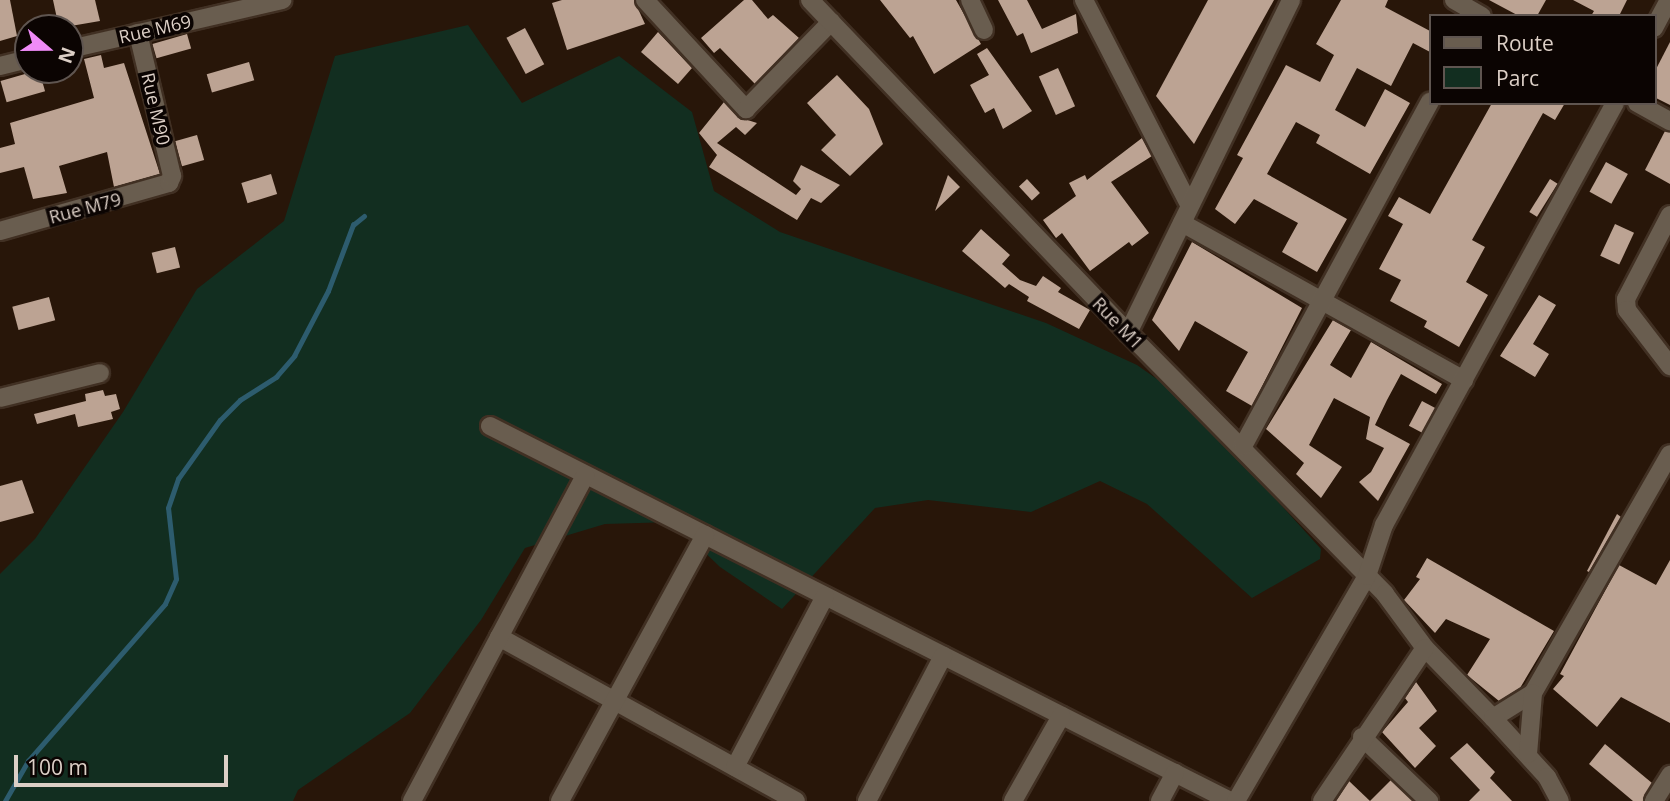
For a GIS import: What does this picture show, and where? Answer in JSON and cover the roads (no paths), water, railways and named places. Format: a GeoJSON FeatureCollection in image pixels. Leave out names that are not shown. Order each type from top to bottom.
{"type":"FeatureCollection","features":[{"type":"Feature","properties":{"kind":"street","name":"Rue M69"},"geometry":{"type":"LineString","coordinates":[[84,46],[244,4],[282,0]]}},
{"type":"Feature","properties":{"kind":"street"},"geometry":{"type":"LineString","coordinates":[[645,0],[746,109],[831,22]]}},
{"type":"Feature","properties":{"kind":"street","name":"Rue M1"},"geometry":{"type":"LineString","coordinates":[[810,0],[1128,334],[1243,446],[1367,576],[1425,648],[1528,754],[1560,801]]}},
{"type":"Feature","properties":{"kind":"street"},"geometry":{"type":"LineString","coordinates":[[970,0],[984,30]]}},
{"type":"Feature","properties":{"kind":"street"},"geometry":{"type":"LineString","coordinates":[[1084,0],[1188,202]]}},
{"type":"Feature","properties":{"kind":"street"},"geometry":{"type":"LineString","coordinates":[[1128,334],[1182,223],[1188,202],[1291,0]]}},
{"type":"Feature","properties":{"kind":"street"},"geometry":{"type":"LineString","coordinates":[[1454,0],[1477,14]]}},
{"type":"Feature","properties":{"kind":"street"},"geometry":{"type":"LineString","coordinates":[[1656,24],[1669,0]]}},
{"type":"Feature","properties":{"kind":"street","name":"Rue M90"},"geometry":{"type":"LineString","coordinates":[[138,33],[172,176],[169,183]]}},
{"type":"Feature","properties":{"kind":"street"},"geometry":{"type":"LineString","coordinates":[[1243,446],[1428,105]]}},
{"type":"Feature","properties":{"kind":"street"},"geometry":{"type":"LineString","coordinates":[[1236,801],[1367,576],[1384,525],[1614,105]]}},
{"type":"Feature","properties":{"kind":"street"},"geometry":{"type":"LineString","coordinates":[[1641,105],[1670,121]]}},
{"type":"Feature","properties":{"kind":"street","name":"Rue M79"},"geometry":{"type":"LineString","coordinates":[[0,231],[169,183]]}},
{"type":"Feature","properties":{"kind":"street"},"geometry":{"type":"LineString","coordinates":[[1670,215],[1626,299],[1627,310],[1670,364]]}},
{"type":"Feature","properties":{"kind":"street"},"geometry":{"type":"LineString","coordinates":[[1182,223],[1464,380]]}},
{"type":"Feature","properties":{"kind":"street"},"geometry":{"type":"LineString","coordinates":[[0,398],[100,373]]}},
{"type":"Feature","properties":{"kind":"street"},"geometry":{"type":"LineString","coordinates":[[490,426],[1230,801]]}},
{"type":"Feature","properties":{"kind":"street"},"geometry":{"type":"LineString","coordinates":[[1493,718],[1533,693],[1663,482],[1670,454]]}},
{"type":"Feature","properties":{"kind":"street"},"geometry":{"type":"LineString","coordinates":[[412,801],[585,475]]}},
{"type":"Feature","properties":{"kind":"street"},"geometry":{"type":"LineString","coordinates":[[560,801],[705,535]]}},
{"type":"Feature","properties":{"kind":"street"},"geometry":{"type":"LineString","coordinates":[[735,767],[825,596]]}},
{"type":"Feature","properties":{"kind":"street"},"geometry":{"type":"LineString","coordinates":[[499,637],[796,801]]}},
{"type":"Feature","properties":{"kind":"street"},"geometry":{"type":"LineString","coordinates":[[1322,801],[1362,737],[1425,648]]}},
{"type":"Feature","properties":{"kind":"street"},"geometry":{"type":"LineString","coordinates":[[867,801],[943,656]]}},
{"type":"Feature","properties":{"kind":"street"},"geometry":{"type":"LineString","coordinates":[[1528,754],[1533,693]]}},
{"type":"Feature","properties":{"kind":"street"},"geometry":{"type":"LineString","coordinates":[[1013,801],[1061,716]]}},
{"type":"Feature","properties":{"kind":"street"},"geometry":{"type":"LineString","coordinates":[[1362,737],[1429,801]]}},
{"type":"Feature","properties":{"kind":"street"},"geometry":{"type":"LineString","coordinates":[[1160,801],[1175,773]]}},
{"type":"Feature","properties":{"kind":"street"},"geometry":{"type":"LineString","coordinates":[[1654,801],[1670,775]]}},
{"type":"Feature","properties":{"kind":"waterway"},"geometry":{"type":"LineString","coordinates":[[5,801],[28,761],[165,604],[176,579],[168,508],[178,479],[220,420],[240,400],[276,377],[294,356],[328,291],[353,225],[364,216]]}}]}
